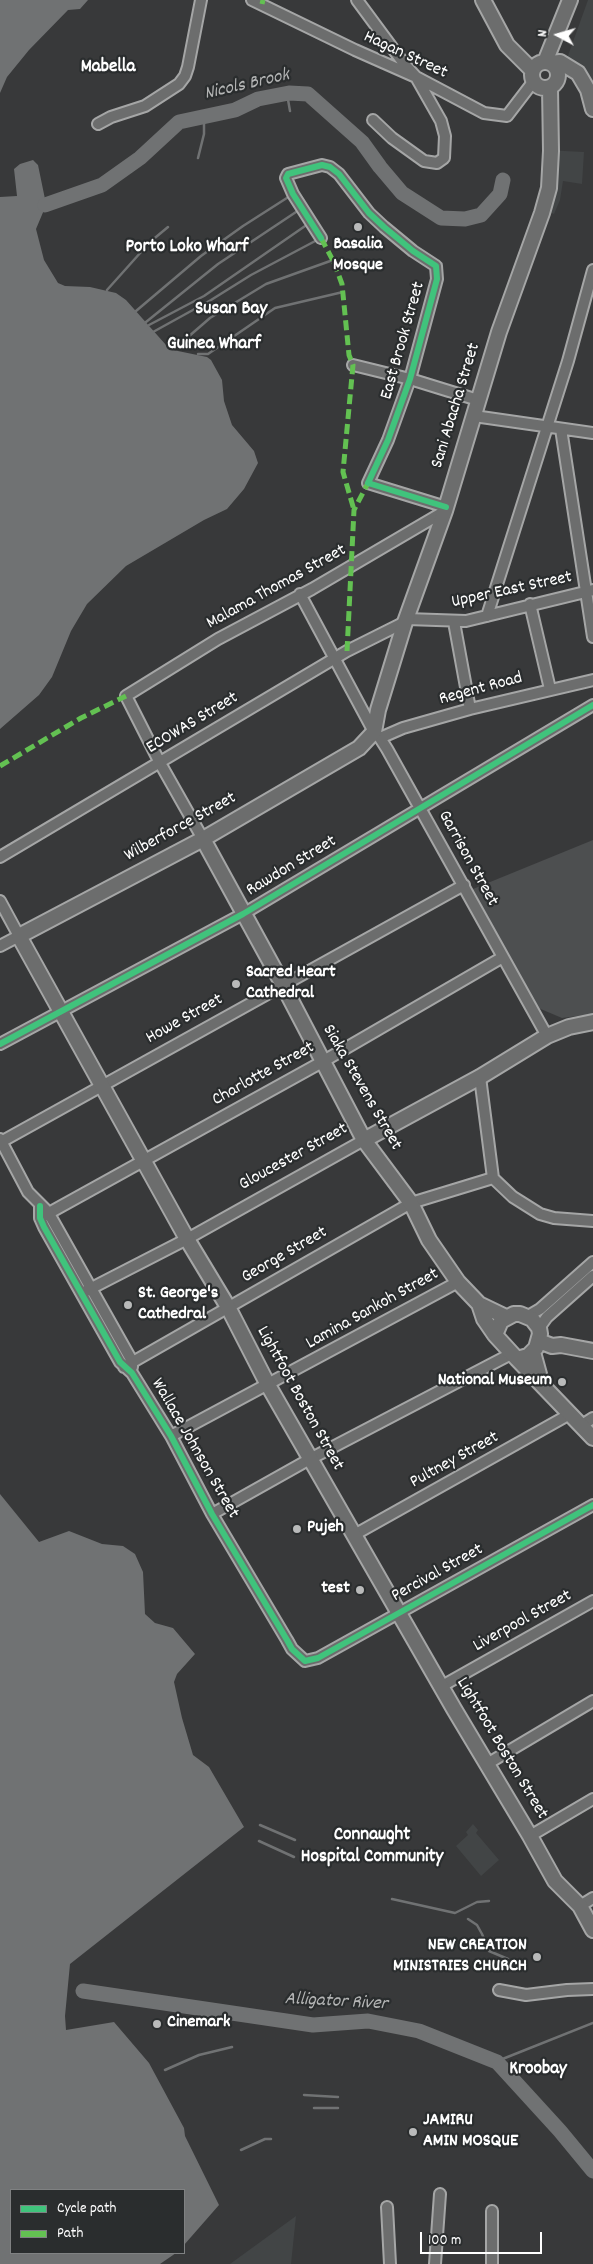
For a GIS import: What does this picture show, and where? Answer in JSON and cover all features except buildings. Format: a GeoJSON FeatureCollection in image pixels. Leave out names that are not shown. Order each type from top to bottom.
{"type":"FeatureCollection","features":[{"type":"Feature","properties":{"kind":"main road"},"geometry":{"type":"LineString","coordinates":[[483,0],[494,24],[507,45],[533,76],[540,88],[550,88],[556,82],[558,73],[551,59],[570,0]]}},
{"type":"Feature","properties":{"kind":"main road"},"geometry":{"type":"LineString","coordinates":[[533,76],[537,64],[551,59],[578,73],[591,91],[593,109]]}},
{"type":"Feature","properties":{"kind":"main road","name":"Sani Abacha Street"},"geometry":{"type":"LineString","coordinates":[[377,735],[378,710],[406,620],[446,509],[499,332],[542,213],[549,188],[552,151],[550,88]]}},
{"type":"Feature","properties":{"kind":"main road","name":"Wilberforce Street"},"geometry":{"type":"LineString","coordinates":[[19,936],[203,839],[359,748],[377,735]]}},
{"type":"Feature","properties":{"kind":"main road","name":"Siaka Stevens Street"},"geometry":{"type":"LineString","coordinates":[[203,839],[283,985],[364,1140],[411,1203],[429,1240],[458,1282],[479,1304],[506,1317]]}},
{"type":"Feature","properties":{"kind":"main road","name":"Lightfoot Boston Street"},"geometry":{"type":"LineString","coordinates":[[19,936],[186,1239],[228,1307],[268,1385],[310,1459],[555,1881],[580,1906],[593,1930]]}},
{"type":"Feature","properties":{"kind":"main road","name":"Gloucester Street"},"geometry":{"type":"LineString","coordinates":[[364,1140],[480,1077],[547,1036],[569,1027],[593,1022]]}},
{"type":"Feature","properties":{"kind":"main road","name":"Siaka Stevens Street"},"geometry":{"type":"LineString","coordinates":[[479,1304],[484,1319],[495,1335]]}},
{"type":"Feature","properties":{"kind":"main road"},"geometry":{"type":"LineString","coordinates":[[542,1386],[537,1342],[528,1316],[520,1314],[506,1317],[497,1326],[495,1335],[542,1386],[570,1414],[587,1422],[593,1438]]}},
{"type":"Feature","properties":{"kind":"main road"},"geometry":{"type":"LineString","coordinates":[[537,1342],[550,1352],[561,1345],[593,1351]]}},
{"type":"Feature","properties":{"kind":"main road"},"geometry":{"type":"LineString","coordinates":[[514,1356],[537,1342]]}},
{"type":"Feature","properties":{"kind":"street"},"geometry":{"type":"LineString","coordinates":[[98,124],[111,117],[145,106],[179,84],[185,76],[188,67],[201,0]]}},
{"type":"Feature","properties":{"kind":"street","name":"Hagan Street"},"geometry":{"type":"LineString","coordinates":[[252,0],[416,77],[469,106],[502,117],[507,116],[533,76]]}},
{"type":"Feature","properties":{"kind":"street"},"geometry":{"type":"LineString","coordinates":[[357,0],[416,77],[441,121],[446,150],[441,161],[431,163],[424,161],[392,138],[373,120]]}},
{"type":"Feature","properties":{"kind":"street","name":"East Brook Street"},"geometry":{"type":"LineString","coordinates":[[320,238],[293,194],[286,178],[288,174],[322,165],[330,167],[339,174],[369,213],[384,227],[413,251],[436,266],[437,279],[410,379],[391,433],[368,483],[446,509]]}},
{"type":"Feature","properties":{"kind":"street"},"geometry":{"type":"LineString","coordinates":[[487,616],[547,427],[593,270]]}},
{"type":"Feature","properties":{"kind":"street"},"geometry":{"type":"LineString","coordinates":[[353,365],[410,379],[478,400]]}},
{"type":"Feature","properties":{"kind":"street"},"geometry":{"type":"LineString","coordinates":[[474,416],[593,433]]}},
{"type":"Feature","properties":{"kind":"street"},"geometry":{"type":"LineString","coordinates":[[561,429],[590,591],[593,637]]}},
{"type":"Feature","properties":{"kind":"street","name":"Malama Thomas Street"},"geometry":{"type":"LineString","coordinates":[[126,696],[218,639],[300,594],[446,509]]}},
{"type":"Feature","properties":{"kind":"street","name":"Upper East Street"},"geometry":{"type":"LineString","coordinates":[[406,620],[454,622],[590,591]]}},
{"type":"Feature","properties":{"kind":"street","name":"Garrison Street"},"geometry":{"type":"LineString","coordinates":[[300,594],[377,735],[464,885],[547,1036]]}},
{"type":"Feature","properties":{"kind":"street"},"geometry":{"type":"LineString","coordinates":[[530,604],[550,689]]}},
{"type":"Feature","properties":{"kind":"street","name":"ECOWAS Street"},"geometry":{"type":"LineString","coordinates":[[0,857],[334,658],[406,620]]}},
{"type":"Feature","properties":{"kind":"street"},"geometry":{"type":"LineString","coordinates":[[454,622],[470,709]]}},
{"type":"Feature","properties":{"kind":"street","name":"Regent Road"},"geometry":{"type":"LineString","coordinates":[[377,735],[470,709],[593,680]]}},
{"type":"Feature","properties":{"kind":"street","name":"Siaka Stevens Street"},"geometry":{"type":"LineString","coordinates":[[126,696],[160,763],[203,839]]}},
{"type":"Feature","properties":{"kind":"street","name":"Rawdon Street"},"geometry":{"type":"LineString","coordinates":[[0,1044],[243,914],[420,809],[544,732],[593,705]]}},
{"type":"Feature","properties":{"kind":"street","name":"Howe Street"},"geometry":{"type":"LineString","coordinates":[[1,1140],[464,885]]}},
{"type":"Feature","properties":{"kind":"street","name":"Lightfoot Boston Street"},"geometry":{"type":"LineString","coordinates":[[0,901],[19,936]]}},
{"type":"Feature","properties":{"kind":"street","name":"Wilberforce Street"},"geometry":{"type":"LineString","coordinates":[[0,946],[19,936]]}},
{"type":"Feature","properties":{"kind":"street","name":"Charlotte Street"},"geometry":{"type":"LineString","coordinates":[[42,1212],[144,1160],[322,1062],[503,957]]}},
{"type":"Feature","properties":{"kind":"street"},"geometry":{"type":"LineString","coordinates":[[480,1077],[493,1178],[513,1197],[540,1214],[554,1218],[593,1221]]}},
{"type":"Feature","properties":{"kind":"street","name":"Wallace Johnson Street"},"geometry":{"type":"LineString","coordinates":[[1,1140],[28,1192],[42,1212],[171,1436],[212,1514],[298,1655]]}},
{"type":"Feature","properties":{"kind":"street","name":"Gloucester Street"},"geometry":{"type":"LineString","coordinates":[[86,1290],[186,1239],[364,1140]]}},
{"type":"Feature","properties":{"kind":"street","name":"George Street"},"geometry":{"type":"LineString","coordinates":[[130,1367],[228,1307],[411,1203],[493,1178]]}},
{"type":"Feature","properties":{"kind":"street"},"geometry":{"type":"LineString","coordinates":[[528,1316],[540,1309],[593,1262]]}},
{"type":"Feature","properties":{"kind":"street"},"geometry":{"type":"LineString","coordinates":[[537,1342],[566,1298],[593,1276]]}},
{"type":"Feature","properties":{"kind":"street","name":"Lamina Sankoh Street"},"geometry":{"type":"LineString","coordinates":[[171,1436],[458,1282]]}},
{"type":"Feature","properties":{"kind":"street"},"geometry":{"type":"LineString","coordinates":[[212,1514],[310,1459],[514,1356]]}},
{"type":"Feature","properties":{"kind":"street","name":"Pultney Street"},"geometry":{"type":"LineString","coordinates":[[354,1535],[570,1414]]}},
{"type":"Feature","properties":{"kind":"street","name":"Percival Street"},"geometry":{"type":"LineString","coordinates":[[298,1655],[305,1661],[318,1658],[593,1505]]}},
{"type":"Feature","properties":{"kind":"street","name":"Liverpool Street"},"geometry":{"type":"LineString","coordinates":[[442,1686],[593,1601]]}},
{"type":"Feature","properties":{"kind":"street"},"geometry":{"type":"LineString","coordinates":[[487,1764],[593,1702]]}},
{"type":"Feature","properties":{"kind":"street"},"geometry":{"type":"LineString","coordinates":[[530,1836],[593,1798]]}},
{"type":"Feature","properties":{"kind":"street"},"geometry":{"type":"LineString","coordinates":[[580,1906],[593,1898]]}},
{"type":"Feature","properties":{"kind":"street"},"geometry":{"type":"LineString","coordinates":[[499,1990],[526,1994],[593,1989]]}},
{"type":"Feature","properties":{"kind":"street"},"geometry":{"type":"LineString","coordinates":[[435,2264],[440,2194]]}},
{"type":"Feature","properties":{"kind":"street"},"geometry":{"type":"LineString","coordinates":[[387,2207],[390,2264]]}},
{"type":"Feature","properties":{"kind":"street"},"geometry":{"type":"LineString","coordinates":[[492,2211],[492,2264]]}},
{"type":"Feature","properties":{"kind":"shaded area"},"geometry":{"type":"Polygon","coordinates":[[[0,0],[88,0],[80,9],[68,10],[29,50],[7,77],[0,93],[0,0]]]}},
{"type":"Feature","properties":{"kind":"shaded area"},"geometry":{"type":"Polygon","coordinates":[[[588,0],[593,0],[593,92],[565,64],[588,0]]]}},
{"type":"Feature","properties":{"kind":"shaded area"},"geometry":{"type":"Polygon","coordinates":[[[545,150],[584,152],[582,184],[563,181],[560,200],[554,214],[535,206],[540,189],[545,150]]]}},
{"type":"Feature","properties":{"kind":"shaded area"},"geometry":{"type":"Polygon","coordinates":[[[33,160],[38,165],[45,199],[44,210],[36,229],[44,260],[58,283],[65,286],[90,287],[116,293],[126,300],[166,345],[173,350],[207,357],[211,360],[222,380],[224,401],[232,425],[254,451],[258,463],[244,489],[227,509],[204,520],[126,566],[87,604],[71,631],[52,677],[39,695],[0,729],[0,197],[17,196],[14,169],[20,164],[33,160]]]}},
{"type":"Feature","properties":{"kind":"shaded area"},"geometry":{"type":"Polygon","coordinates":[[[593,840],[593,1014],[562,1018],[536,1007],[473,889],[593,840]]]}},
{"type":"Feature","properties":{"kind":"shaded area"},"geometry":{"type":"Polygon","coordinates":[[[0,1494],[39,1542],[69,1531],[102,1544],[123,1546],[135,1554],[143,1572],[145,1614],[155,1623],[173,1628],[195,1654],[177,1674],[174,1682],[193,1755],[209,1767],[244,1827],[70,1964],[65,2016],[66,2030],[114,2022],[149,2063],[184,2128],[185,2136],[219,2205],[185,2244],[185,2189],[10,2189],[10,2254],[175,2254],[160,2264],[0,2264],[0,1494]]]}},
{"type":"Feature","properties":{"kind":"shaded area"},"geometry":{"type":"Polygon","coordinates":[[[473,1824],[478,1830],[476,1833],[499,1860],[481,1876],[456,1846],[468,1835],[466,1832],[473,1824]]]}},
{"type":"Feature","properties":{"kind":"shaded area"},"geometry":{"type":"Polygon","coordinates":[[[296,2216],[291,2264],[230,2264],[296,2216]]]}},
{"type":"Feature","properties":{"kind":"waterway","name":"Nicols Brook"},"geometry":{"type":"LineString","coordinates":[[45,205],[102,185],[140,158],[179,122],[235,110],[258,99],[289,93],[308,94],[362,142],[402,193],[441,218],[465,219],[481,215],[500,194],[503,180]]}},
{"type":"Feature","properties":{"kind":"waterway"},"geometry":{"type":"LineString","coordinates":[[287,94],[290,111]]}},
{"type":"Feature","properties":{"kind":"waterway"},"geometry":{"type":"LineString","coordinates":[[198,158],[204,134],[204,117]]}},
{"type":"Feature","properties":{"kind":"waterway"},"geometry":{"type":"LineString","coordinates":[[136,311],[201,256],[290,196]]}},
{"type":"Feature","properties":{"kind":"waterway"},"geometry":{"type":"LineString","coordinates":[[146,322],[218,264],[299,210]]}},
{"type":"Feature","properties":{"kind":"waterway"},"geometry":{"type":"LineString","coordinates":[[149,325],[204,296],[308,224]]}},
{"type":"Feature","properties":{"kind":"waterway"},"geometry":{"type":"LineString","coordinates":[[107,290],[150,242],[168,227]]}},
{"type":"Feature","properties":{"kind":"waterway"},"geometry":{"type":"LineString","coordinates":[[153,332],[251,275],[319,239]]}},
{"type":"Feature","properties":{"kind":"waterway"},"geometry":{"type":"LineString","coordinates":[[173,350],[210,318],[266,284],[333,260]]}},
{"type":"Feature","properties":{"kind":"waterway"},"geometry":{"type":"LineString","coordinates":[[198,354],[208,354],[275,308],[343,292]]}},
{"type":"Feature","properties":{"kind":"waterway"},"geometry":{"type":"LineString","coordinates":[[260,1825],[295,1840]]}},
{"type":"Feature","properties":{"kind":"waterway"},"geometry":{"type":"LineString","coordinates":[[259,1841],[294,1857]]}},
{"type":"Feature","properties":{"kind":"waterway"},"geometry":{"type":"LineString","coordinates":[[392,1899],[455,1913],[477,1902],[489,1901]]}},
{"type":"Feature","properties":{"kind":"waterway"},"geometry":{"type":"LineString","coordinates":[[468,1919],[477,1925],[489,1951],[508,1959]]}},
{"type":"Feature","properties":{"kind":"waterway","name":"Alligator River"},"geometry":{"type":"LineString","coordinates":[[83,1991],[313,2025],[368,2021],[419,2031],[497,2062],[560,2131],[593,2171]]}},
{"type":"Feature","properties":{"kind":"waterway"},"geometry":{"type":"LineString","coordinates":[[472,2052],[500,2060],[593,2023]]}},
{"type":"Feature","properties":{"kind":"waterway"},"geometry":{"type":"LineString","coordinates":[[165,2070],[199,2055],[232,2047]]}},
{"type":"Feature","properties":{"kind":"waterway"},"geometry":{"type":"LineString","coordinates":[[304,2095],[338,2097]]}},
{"type":"Feature","properties":{"kind":"waterway"},"geometry":{"type":"LineString","coordinates":[[314,2108],[338,2108]]}},
{"type":"Feature","properties":{"kind":"waterway"},"geometry":{"type":"LineString","coordinates":[[241,2150],[265,2139],[271,2139]]}},
{"type":"Feature","properties":{"kind":"marked path"},"geometry":{"type":"LineString","coordinates":[[262,4],[263,0]]}},
{"type":"Feature","properties":{"kind":"marked path"},"geometry":{"type":"LineString","coordinates":[[321,238],[337,268],[333,260],[342,284],[349,355],[353,365],[343,472],[354,510]]}},
{"type":"Feature","properties":{"kind":"marked path"},"geometry":{"type":"LineString","coordinates":[[347,651],[354,510],[368,483]]}},
{"type":"Feature","properties":{"kind":"marked path"},"geometry":{"type":"LineString","coordinates":[[0,766],[81,718],[126,696]]}},
{"type":"Feature","properties":{"kind":"cycle path"},"geometry":{"type":"LineString","coordinates":[[321,238],[293,194],[286,178],[288,174],[322,165],[330,167],[339,174],[369,213],[384,227],[413,251],[436,266],[437,279],[410,379],[388,440],[368,483],[446,507]]}},
{"type":"Feature","properties":{"kind":"cycle path"},"geometry":{"type":"LineString","coordinates":[[0,1044],[243,914],[593,705]]}},
{"type":"Feature","properties":{"kind":"cycle path"},"geometry":{"type":"LineString","coordinates":[[40,1206],[40,1218],[44,1227],[120,1362],[132,1373],[171,1436],[212,1514],[292,1649],[305,1661],[318,1658],[593,1505]]}},
{"type":"Feature","properties":{"kind":"place","name":"Basalia Mosque"},"geometry":{"type":"Point","coordinates":[358,227]}},
{"type":"Feature","properties":{"kind":"place","name":"Sacred Heart Cathedral"},"geometry":{"type":"Point","coordinates":[236,984]}},
{"type":"Feature","properties":{"kind":"place","name":"St. George's Cathedral"},"geometry":{"type":"Point","coordinates":[128,1305]}},
{"type":"Feature","properties":{"kind":"place","name":"National Museum"},"geometry":{"type":"Point","coordinates":[562,1382]}},
{"type":"Feature","properties":{"kind":"place","name":"Pujeh"},"geometry":{"type":"Point","coordinates":[297,1529]}},
{"type":"Feature","properties":{"kind":"place","name":"test"},"geometry":{"type":"Point","coordinates":[360,1590]}},
{"type":"Feature","properties":{"kind":"place","name":"NEW CREATION MINISTRIES CHURCH"},"geometry":{"type":"Point","coordinates":[537,1957]}},
{"type":"Feature","properties":{"kind":"place","name":"Cinemark"},"geometry":{"type":"Point","coordinates":[157,2024]}},
{"type":"Feature","properties":{"kind":"place","name":"JAMIRU AMIN MOSQUE"},"geometry":{"type":"Point","coordinates":[413,2132]}},
{"type":"Feature","properties":{"kind":"district","name":"Mabella"},"geometry":{"type":"Point","coordinates":[108,68]}},
{"type":"Feature","properties":{"kind":"district","name":"Porto Loko Wharf"},"geometry":{"type":"Point","coordinates":[187,248]}},
{"type":"Feature","properties":{"kind":"district","name":"Susan Bay"},"geometry":{"type":"Point","coordinates":[231,310]}},
{"type":"Feature","properties":{"kind":"district","name":"Guinea Wharf"},"geometry":{"type":"Point","coordinates":[214,345]}},
{"type":"Feature","properties":{"kind":"district","name":"Connaught Hospital Community"},"geometry":{"type":"Point","coordinates":[372,1847]}},
{"type":"Feature","properties":{"kind":"district","name":"Kroobay"},"geometry":{"type":"Point","coordinates":[538,2070]}}]}
